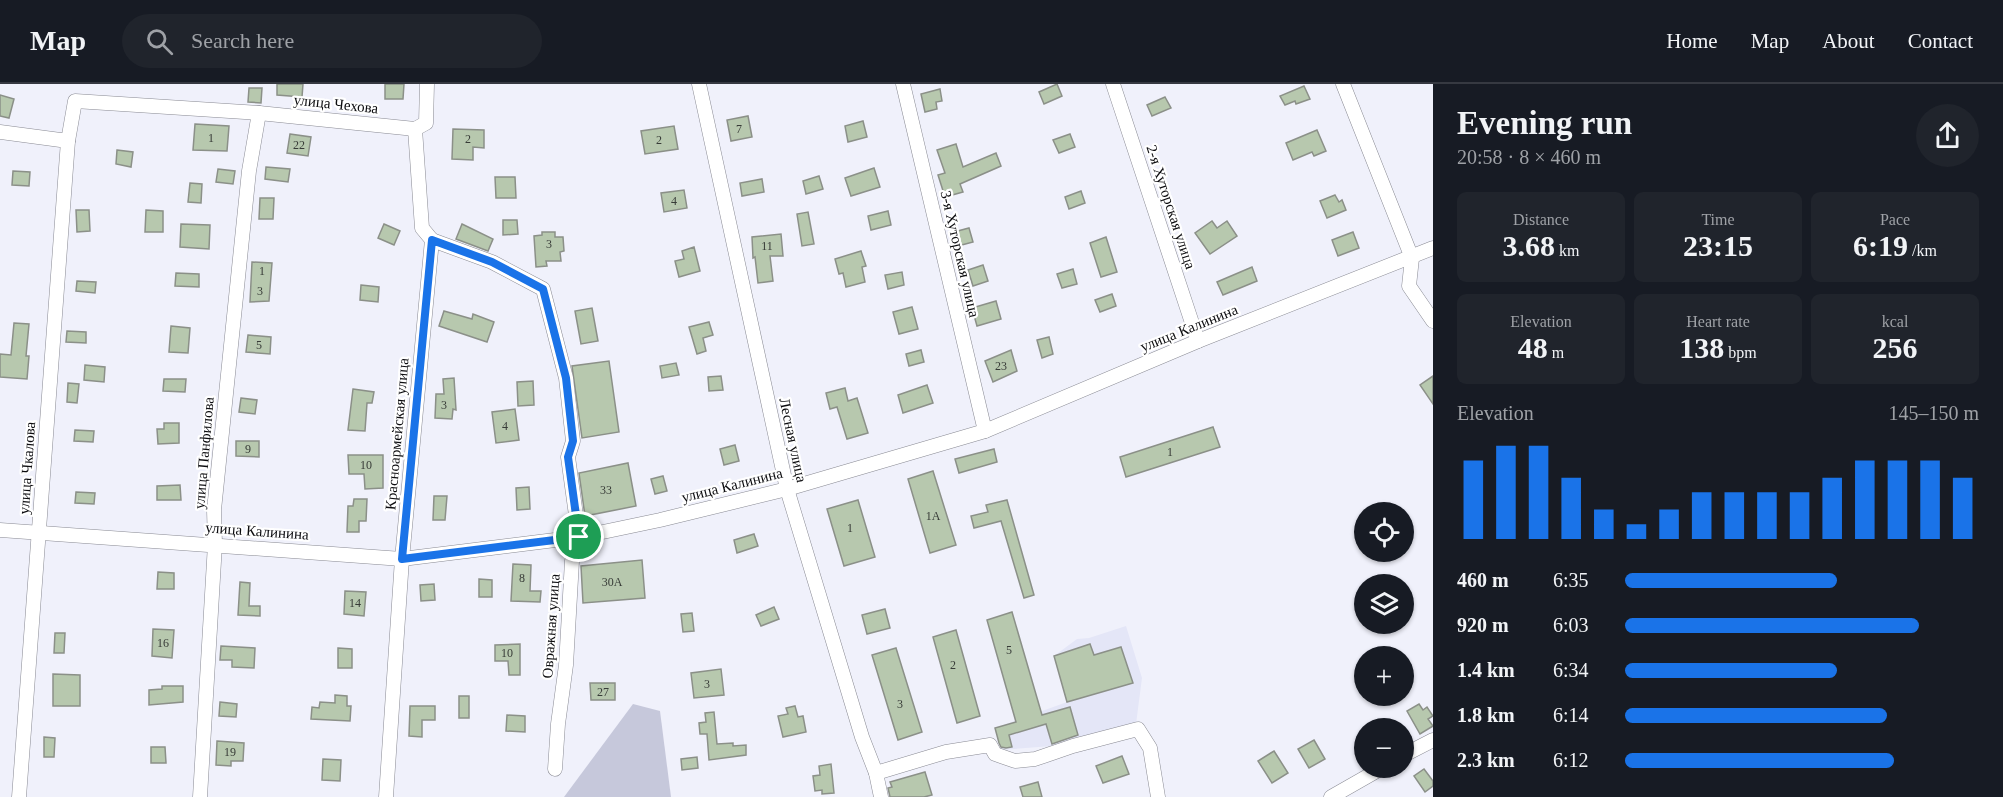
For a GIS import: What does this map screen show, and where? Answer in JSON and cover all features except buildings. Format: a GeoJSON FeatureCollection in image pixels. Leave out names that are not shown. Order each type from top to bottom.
{"type":"FeatureCollection","features":[{"type":"Feature","properties":{"kind":"street"},"geometry":{"type":"LineString","coordinates":[[415,129],[426,123],[427,84]]}},
{"type":"Feature","properties":{"kind":"street","name":"Лесная улица"},"geometry":{"type":"LineString","coordinates":[[699,84],[786,489],[862,737],[876,774],[880,797]]}},
{"type":"Feature","properties":{"kind":"street","name":"3-я Хуторская улица"},"geometry":{"type":"LineString","coordinates":[[903,84],[985,431]]}},
{"type":"Feature","properties":{"kind":"street","name":"2-я Хуторская улица"},"geometry":{"type":"LineString","coordinates":[[1113,84],[1198,341]]}},
{"type":"Feature","properties":{"kind":"street"},"geometry":{"type":"LineString","coordinates":[[1343,84],[1412,258],[1410,286],[1433,321]]}},
{"type":"Feature","properties":{"kind":"street","name":"улица Чехова"},"geometry":{"type":"LineString","coordinates":[[68,141],[75,101],[259,113],[415,129]]}},
{"type":"Feature","properties":{"kind":"street","name":"улица Панфилова"},"geometry":{"type":"LineString","coordinates":[[200,797],[215,544],[214,510],[249,171],[259,113]]}},
{"type":"Feature","properties":{"kind":"street","name":"Красноармейская улица"},"geometry":{"type":"LineString","coordinates":[[386,797],[402,559],[432,240],[422,228],[415,129]]}},
{"type":"Feature","properties":{"kind":"street"},"geometry":{"type":"LineString","coordinates":[[0,132],[68,141]]}},
{"type":"Feature","properties":{"kind":"street","name":"улица Чкалова"},"geometry":{"type":"LineString","coordinates":[[19,797],[68,141]]}},
{"type":"Feature","properties":{"kind":"street","name":"Овражная улица"},"geometry":{"type":"LineString","coordinates":[[432,240],[492,262],[543,289],[566,378],[573,441],[568,457],[579,537],[572,561],[566,665],[558,724],[555,770]]}},
{"type":"Feature","properties":{"kind":"street","name":"улица Калинина"},"geometry":{"type":"LineString","coordinates":[[0,530],[402,559],[579,537],[786,489],[985,431],[1198,341],[1433,248]]}},
{"type":"Feature","properties":{"kind":"street"},"geometry":{"type":"LineString","coordinates":[[876,774],[946,752],[990,745],[995,754],[1015,761],[1035,759],[1073,746],[1138,729],[1150,748],[1158,797]]}},
{"type":"Feature","properties":{"kind":"street"},"geometry":{"type":"LineString","coordinates":[[1414,750],[1433,740]]}},
{"type":"Feature","properties":{"kind":"street"},"geometry":{"type":"LineString","coordinates":[[1331,797],[1364,778]]}},
{"type":"Feature","properties":{"kind":"shaded area"},"geometry":{"type":"Polygon","coordinates":[[[1126,626],[1142,678],[1136,724],[1052,746],[1001,750],[995,728],[1067,702],[1054,656],[1077,639],[1089,638],[1126,626]]]}},
{"type":"Feature","properties":{"kind":"shaded area"},"geometry":{"type":"Polygon","coordinates":[[[633,704],[660,711],[671,797],[564,797],[633,704]]]}},
{"type":"Feature","properties":{"kind":"route"},"geometry":{"type":"LineString","coordinates":[[432,240],[492,262],[543,289],[566,378],[573,441],[568,457],[579,537],[402,559],[432,240]]}}]}
